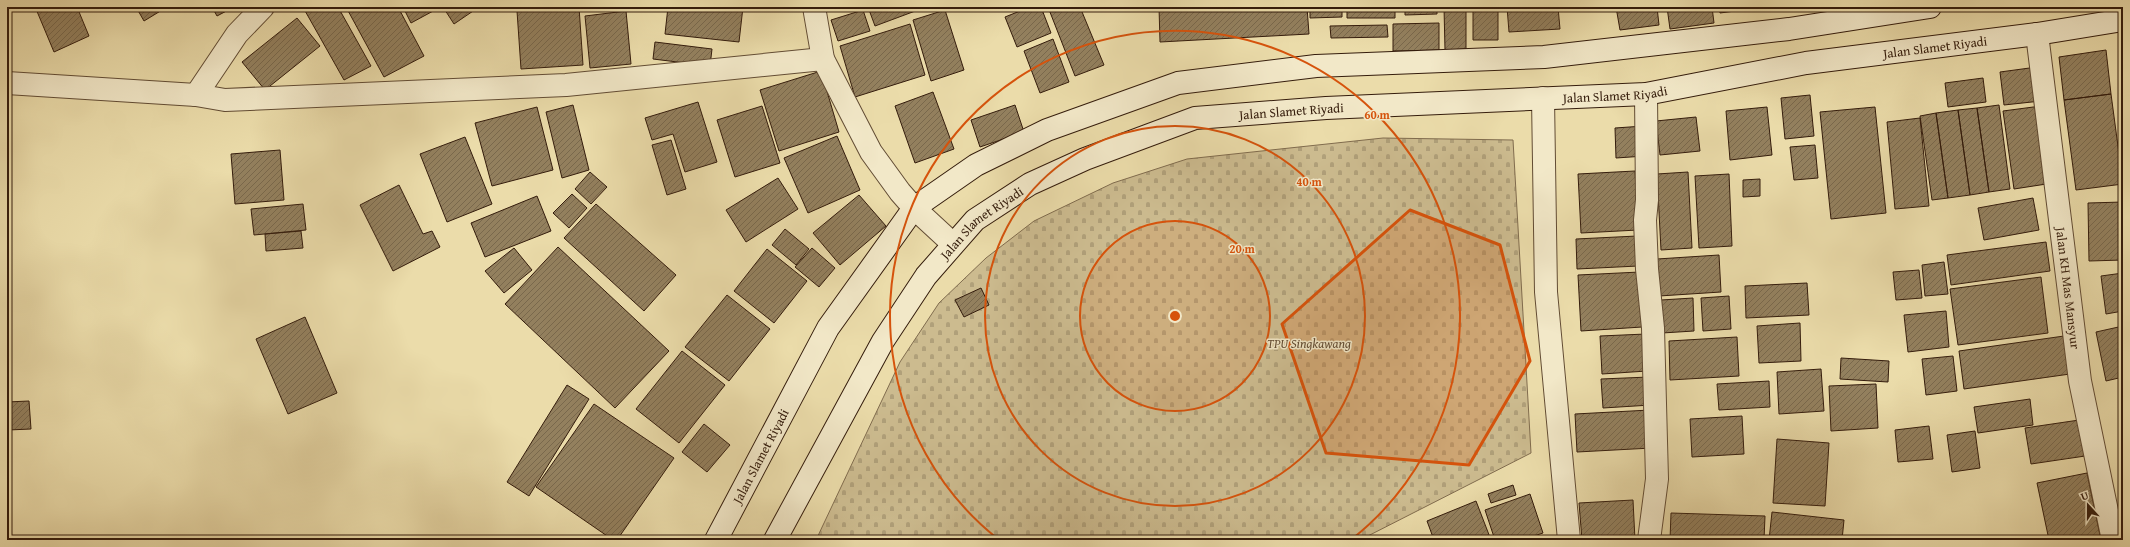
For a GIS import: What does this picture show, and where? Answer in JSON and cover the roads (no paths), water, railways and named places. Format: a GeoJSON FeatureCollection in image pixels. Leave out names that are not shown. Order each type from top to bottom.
{"type":"FeatureCollection","features":[{"type":"Feature","properties":{"kind":"main road"},"geometry":{"type":"LineString","coordinates":[[196,95],[237,34],[263,7]]}},
{"type":"Feature","properties":{"kind":"main road"},"geometry":{"type":"LineString","coordinates":[[814,7],[823,59],[871,152],[900,192],[914,208],[953,244]]}},
{"type":"Feature","properties":{"kind":"main road","name":"Jalan Slamet Riyadi"},"geometry":{"type":"LineString","coordinates":[[716,540],[828,328],[914,208],[976,165],[1048,130],[1178,82],[1316,66],[1544,57],[1789,30],[1930,7]]}},
{"type":"Feature","properties":{"kind":"main road","name":"Jalan Slamet Riyadi"},"geometry":{"type":"LineString","coordinates":[[775,540],[883,341],[926,276],[975,220],[1030,184],[1084,159],[1195,118],[1326,108],[1646,94],[1806,63],[2037,34],[2123,20]]}},
{"type":"Feature","properties":{"kind":"main road","name":"Jalan KH Mas Mansyur"},"geometry":{"type":"LineString","coordinates":[[2037,34],[2080,380],[2113,540]]}},
{"type":"Feature","properties":{"kind":"main road"},"geometry":{"type":"LineString","coordinates":[[7,83],[196,95],[224,100],[566,85],[823,59]]}},
{"type":"Feature","properties":{"kind":"main road"},"geometry":{"type":"LineString","coordinates":[[1646,94],[1647,200],[1645,220],[1647,269],[1653,328],[1657,479],[1649,540]]}},
{"type":"Feature","properties":{"kind":"main road"},"geometry":{"type":"LineString","coordinates":[[1543,98],[1546,292],[1569,540]]}},
{"type":"Feature","properties":{"kind":"park label","name":"TPU Singkawang"},"geometry":{"type":"Point","coordinates":[1309,343]}}]}
